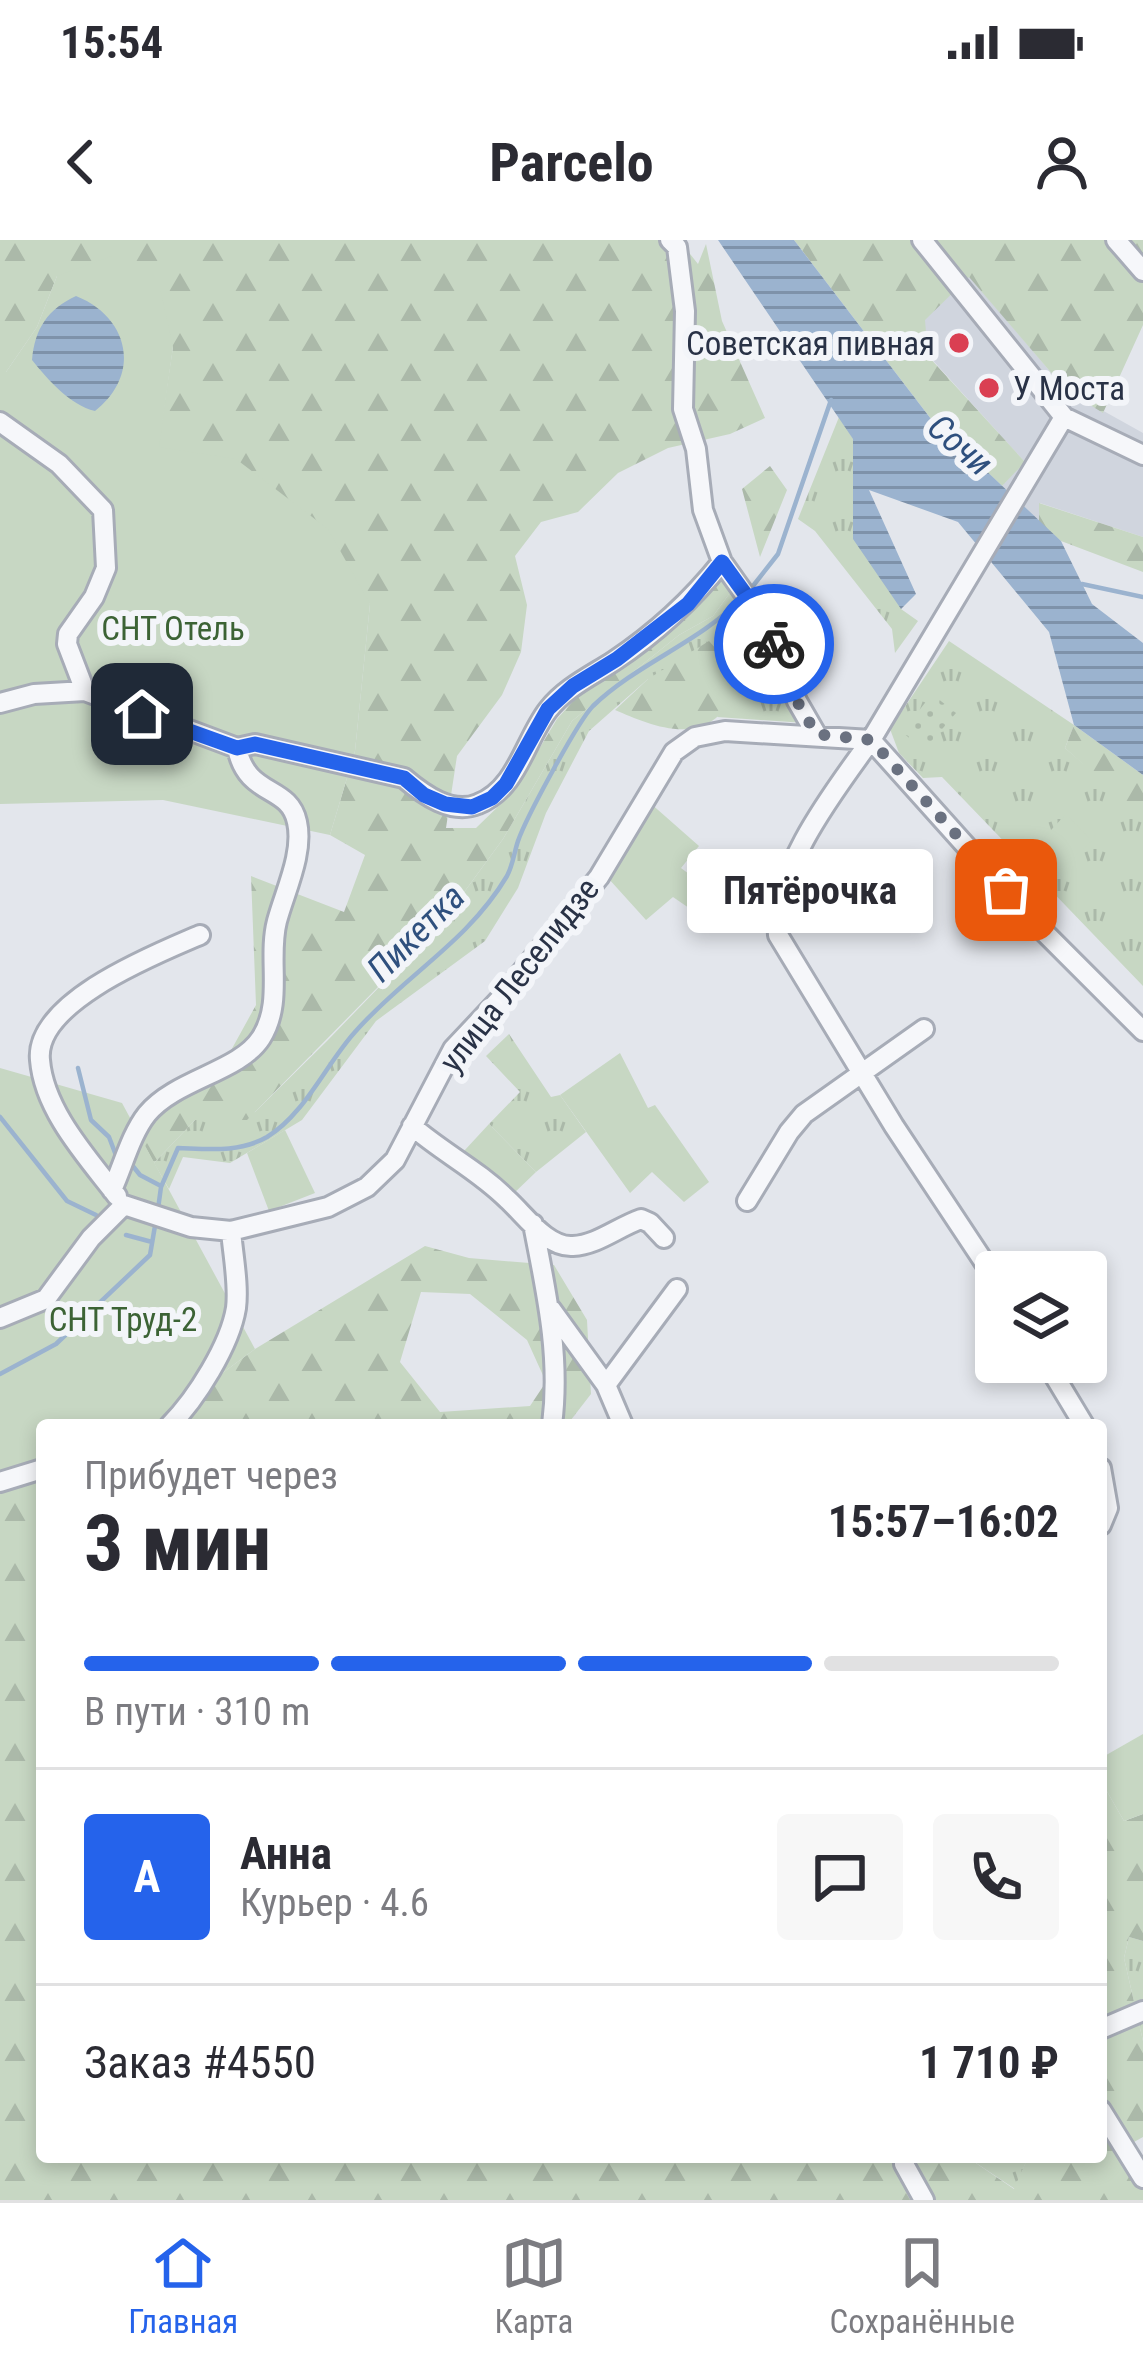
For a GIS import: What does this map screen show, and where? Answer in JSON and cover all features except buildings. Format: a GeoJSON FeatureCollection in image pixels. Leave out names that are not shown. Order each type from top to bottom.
{"type":"FeatureCollection","features":[{"type":"Feature","properties":{"kind":"street"},"geometry":{"type":"LineString","coordinates":[[670,240],[677,247],[686,311],[682,409],[696,448],[704,510],[722,562],[764,620],[816,734]]}},
{"type":"Feature","properties":{"kind":"street"},"geometry":{"type":"LineString","coordinates":[[922,240],[1064,417],[1143,455]]}},
{"type":"Feature","properties":{"kind":"street"},"geometry":{"type":"LineString","coordinates":[[1116,240],[1143,271]]}},
{"type":"Feature","properties":{"kind":"street"},"geometry":{"type":"LineString","coordinates":[[977,1251],[789,959],[778,935],[776,914],[784,886],[822,808],[871,740],[1064,417]]}},
{"type":"Feature","properties":{"kind":"street"},"geometry":{"type":"LineString","coordinates":[[0,422],[59,464],[103,510],[106,568],[94,597],[68,634],[67,644],[85,691]]}},
{"type":"Feature","properties":{"kind":"street"},"geometry":{"type":"LineString","coordinates":[[0,703],[34,694],[85,691],[237,748],[255,744],[404,778],[424,795],[445,804],[472,807],[492,798],[506,784],[548,709],[688,604],[722,562]]}},
{"type":"Feature","properties":{"kind":"street","name":"улица Леселидзе"},"geometry":{"type":"LineString","coordinates":[[118,1197],[191,1228],[231,1231],[328,1207],[367,1187],[394,1160],[453,1049],[500,999],[598,877],[674,752],[695,737],[725,731],[871,740]]}},
{"type":"Feature","properties":{"kind":"street"},"geometry":{"type":"LineString","coordinates":[[871,740],[1036,923],[1143,1031]]}},
{"type":"Feature","properties":{"kind":"street"},"geometry":{"type":"LineString","coordinates":[[0,1318],[46,1299],[91,1238],[118,1197],[146,1115],[172,1092],[252,1049],[270,1018],[276,981],[272,954],[299,841],[297,818],[288,802],[251,781],[242,770],[237,748]]}},
{"type":"Feature","properties":{"kind":"street"},"geometry":{"type":"LineString","coordinates":[[118,1197],[74,1139],[50,1096],[39,1058],[45,1032],[62,1009],[200,935]]}},
{"type":"Feature","properties":{"kind":"street"},"geometry":{"type":"LineString","coordinates":[[747,1201],[789,1132],[819,1102],[924,1029]]}},
{"type":"Feature","properties":{"kind":"street"},"geometry":{"type":"LineString","coordinates":[[412,1126],[450,1158],[477,1170],[548,1239],[567,1247],[591,1243],[616,1227],[641,1219],[664,1238]]}},
{"type":"Feature","properties":{"kind":"street"},"geometry":{"type":"LineString","coordinates":[[533,1224],[549,1305],[556,1389],[553,1419]]}},
{"type":"Feature","properties":{"kind":"street"},"geometry":{"type":"LineString","coordinates":[[176,1419],[218,1353],[236,1308],[231,1231]]}},
{"type":"Feature","properties":{"kind":"street"},"geometry":{"type":"LineString","coordinates":[[606,1384],[677,1289]]}},
{"type":"Feature","properties":{"kind":"street"},"geometry":{"type":"LineString","coordinates":[[549,1305],[606,1384],[621,1419]]}},
{"type":"Feature","properties":{"kind":"street"},"geometry":{"type":"LineString","coordinates":[[1059,1383],[1080,1419]]}},
{"type":"Feature","properties":{"kind":"street"},"geometry":{"type":"LineString","coordinates":[[0,1482],[36,1471]]}},
{"type":"Feature","properties":{"kind":"street"},"geometry":{"type":"LineString","coordinates":[[1107,2026],[1143,2011]]}},
{"type":"Feature","properties":{"kind":"street"},"geometry":{"type":"LineString","coordinates":[[1107,2120],[1143,2178]]}},
{"type":"Feature","properties":{"kind":"street"},"geometry":{"type":"LineString","coordinates":[[906,2163],[924,2200]]}},
{"type":"Feature","properties":{"kind":"shaded area"},"geometry":{"type":"Polygon","coordinates":[[[969,276],[1066,390],[1143,433],[1143,537],[1040,503],[1039,523],[1002,486],[1024,461],[928,355],[924,320],[969,276]]]}},
{"type":"Feature","properties":{"kind":"green space"},"geometry":{"type":"Polygon","coordinates":[[[0,240],[679,240],[698,264],[706,244],[722,321],[765,418],[730,434],[668,448],[618,473],[578,512],[541,522],[515,556],[527,605],[521,652],[502,695],[457,756],[446,828],[476,828],[514,791],[557,719],[575,699],[696,607],[720,578],[732,590],[713,616],[679,635],[572,721],[503,839],[443,921],[247,1120],[195,1120],[154,1163],[132,1122],[172,1083],[229,1054],[256,1005],[251,876],[344,912],[365,855],[330,835],[355,751],[370,604],[158,447],[173,347],[57,276],[37,327],[6,372],[0,372],[0,240]]]}},
{"type":"Feature","properties":{"kind":"green space"},"geometry":{"type":"Polygon","coordinates":[[[794,240],[1143,240],[1143,325],[1103,413],[1066,390],[969,277],[925,320],[928,356],[1025,462],[1002,486],[931,419],[794,240]]]}},
{"type":"Feature","properties":{"kind":"green space","name":"СНТ Отель"},"geometry":{"type":"Polygon","coordinates":[[[112,256],[160,288],[173,347],[159,447],[236,459],[328,529],[370,604],[355,751],[330,835],[163,800],[0,804],[0,372],[6,372],[37,327],[57,276],[112,256]]]}},
{"type":"Feature","properties":{"kind":"green space"},"geometry":{"type":"Polygon","coordinates":[[[839,417],[854,440],[855,475],[901,609],[918,621],[895,653],[892,629],[815,531],[798,519],[839,417]]]}},
{"type":"Feature","properties":{"kind":"green space"},"geometry":{"type":"Polygon","coordinates":[[[770,466],[787,490],[760,557],[742,489],[770,466]]]}},
{"type":"Feature","properties":{"kind":"green space"},"geometry":{"type":"Polygon","coordinates":[[[1039,503],[1143,537],[1143,572],[1061,541],[1039,523],[1039,503]]]}},
{"type":"Feature","properties":{"kind":"green space"},"geometry":{"type":"Polygon","coordinates":[[[732,590],[740,616],[805,723],[717,717],[740,677],[648,679],[589,731],[546,813],[518,888],[485,941],[376,1021],[302,1120],[230,1163],[183,1157],[169,1189],[154,1163],[195,1120],[255,1112],[327,1041],[443,921],[503,839],[572,721],[679,635],[713,616],[732,590]]]}},
{"type":"Feature","properties":{"kind":"green space"},"geometry":{"type":"Polygon","coordinates":[[[709,641],[741,677],[716,718],[692,729],[679,729],[615,710],[648,679],[709,641]]]}},
{"type":"Feature","properties":{"kind":"green space"},"geometry":{"type":"Polygon","coordinates":[[[949,641],[1074,725],[1065,748],[1143,815],[1143,986],[942,777],[923,778],[899,753],[890,729],[949,641]]]}},
{"type":"Feature","properties":{"kind":"green space"},"geometry":{"type":"Polygon","coordinates":[[[932,694],[956,713],[924,750],[902,732],[932,694]]]}},
{"type":"Feature","properties":{"kind":"green space"},"geometry":{"type":"Polygon","coordinates":[[[1074,725],[1143,775],[1143,818],[1065,748],[1074,725]]]}},
{"type":"Feature","properties":{"kind":"green space"},"geometry":{"type":"Polygon","coordinates":[[[649,802],[699,846],[681,868],[717,895],[702,917],[673,897],[646,920],[608,878],[649,802]]]}},
{"type":"Feature","properties":{"kind":"green space"},"geometry":{"type":"Polygon","coordinates":[[[1066,814],[1092,841],[1060,870],[1036,846],[1066,814]]]}},
{"type":"Feature","properties":{"kind":"green space"},"geometry":{"type":"Polygon","coordinates":[[[509,1034],[551,1097],[560,1095],[586,1132],[536,1172],[489,1124],[520,1092],[486,1056],[509,1034]]]}},
{"type":"Feature","properties":{"kind":"green space"},"geometry":{"type":"Polygon","coordinates":[[[620,1053],[648,1108],[655,1105],[709,1182],[684,1202],[652,1172],[630,1193],[560,1095],[620,1053]]]}},
{"type":"Feature","properties":{"kind":"green space","name":"СНТ Труд-2"},"geometry":{"type":"Polygon","coordinates":[[[0,1068],[122,1103],[255,1349],[160,1419],[36,1419],[36,1472],[0,1486],[0,1068]]]}},
{"type":"Feature","properties":{"kind":"green space"},"geometry":{"type":"Polygon","coordinates":[[[489,1124],[536,1172],[511,1196],[464,1151],[489,1124]]]}},
{"type":"Feature","properties":{"kind":"green space"},"geometry":{"type":"Polygon","coordinates":[[[285,1130],[315,1193],[269,1211],[247,1153],[285,1130]]]}},
{"type":"Feature","properties":{"kind":"green space"},"geometry":{"type":"Polygon","coordinates":[[[425,1246],[469,1258],[554,1265],[587,1320],[591,1394],[572,1419],[160,1419],[255,1349],[425,1246]],[[421,1292],[400,1362],[440,1412],[530,1406],[546,1382],[527,1340],[470,1294],[421,1292]]]}},
{"type":"Feature","properties":{"kind":"green space"},"geometry":{"type":"Polygon","coordinates":[[[36,1472],[36,2163],[976,2163],[1014,2189],[1025,2163],[1107,2163],[1107,1791],[1124,1821],[1143,1814],[1143,1941],[1129,1937],[1124,1958],[1143,2041],[1143,2137],[1125,2147],[1143,2186],[1143,2200],[0,2200],[0,1486],[36,1472]]]}},
{"type":"Feature","properties":{"kind":"green space"},"geometry":{"type":"Polygon","coordinates":[[[1143,1734],[1143,1814],[1124,1821],[1107,1791],[1107,1755],[1143,1734]]]}},
{"type":"Feature","properties":{"kind":"green space"},"geometry":{"type":"Polygon","coordinates":[[[1129,1937],[1143,1941],[1143,2041],[1124,1958],[1129,1937]]]}},
{"type":"Feature","properties":{"kind":"green space"},"geometry":{"type":"Polygon","coordinates":[[[976,2163],[1026,2163],[1015,2189],[976,2163]]]}},
{"type":"Feature","properties":{"kind":"water"},"geometry":{"type":"Polygon","coordinates":[[[718,240],[794,240],[931,419],[1061,541],[1092,604],[1143,643],[1143,775],[1074,725],[1049,632],[958,522],[869,490],[916,594],[901,609],[853,539],[853,439],[718,240]]]}},
{"type":"Feature","properties":{"kind":"water"},"geometry":{"type":"Polygon","coordinates":[[[76,296],[108,318],[123,348],[119,380],[95,411],[68,398],[32,360],[45,321],[76,296]]]}},
{"type":"Feature","properties":{"kind":"waterway","name":"Пикетка"},"geometry":{"type":"LineString","coordinates":[[749,591],[778,554],[831,400]]}},
{"type":"Feature","properties":{"kind":"waterway"},"geometry":{"type":"LineString","coordinates":[[1082,584],[1143,597]]}},
{"type":"Feature","properties":{"kind":"waterway","name":"Пикетка"},"geometry":{"type":"LineString","coordinates":[[158,1209],[161,1187],[178,1148],[246,1146],[281,1127],[355,1032],[473,921],[507,876],[531,812],[593,706],[741,599]]}},
{"type":"Feature","properties":{"kind":"waterway"},"geometry":{"type":"LineString","coordinates":[[78,1068],[91,1120],[109,1137],[117,1158]]}},
{"type":"Feature","properties":{"kind":"waterway"},"geometry":{"type":"LineString","coordinates":[[0,1117],[67,1201],[96,1215]]}},
{"type":"Feature","properties":{"kind":"waterway"},"geometry":{"type":"LineString","coordinates":[[132,1165],[161,1186]]}},
{"type":"Feature","properties":{"kind":"waterway","name":"Пикетка"},"geometry":{"type":"LineString","coordinates":[[0,1374],[56,1344],[150,1255],[156,1220]]}},
{"type":"Feature","properties":{"kind":"waterway"},"geometry":{"type":"LineString","coordinates":[[126,1235],[152,1242]]}},
{"type":"Feature","properties":{"kind":"way so far"},"geometry":{"type":"LineString","coordinates":[[774,644],[816,734],[871,740],[1006,890]]}},
{"type":"Feature","properties":{"kind":"place","name":"Советская пивная"},"geometry":{"type":"Point","coordinates":[959,343]}},
{"type":"Feature","properties":{"kind":"place","name":"У Моста"},"geometry":{"type":"Point","coordinates":[989,388]}},
{"type":"Feature","properties":{"kind":"place","name":"Пятёрочка"},"geometry":{"type":"Point","coordinates":[1006,890]}},
{"type":"Feature","properties":{"kind":"route"},"geometry":{"type":"LineString","coordinates":[[142,714],[237,748],[255,744],[404,778],[424,795],[445,804],[472,807],[492,798],[506,784],[548,709],[688,604],[722,562],[764,620],[774,644]]}},
{"type":"Feature","properties":{"kind":"water label","name":"Сочи"},"geometry":{"type":"Point","coordinates":[960,445]}}]}
